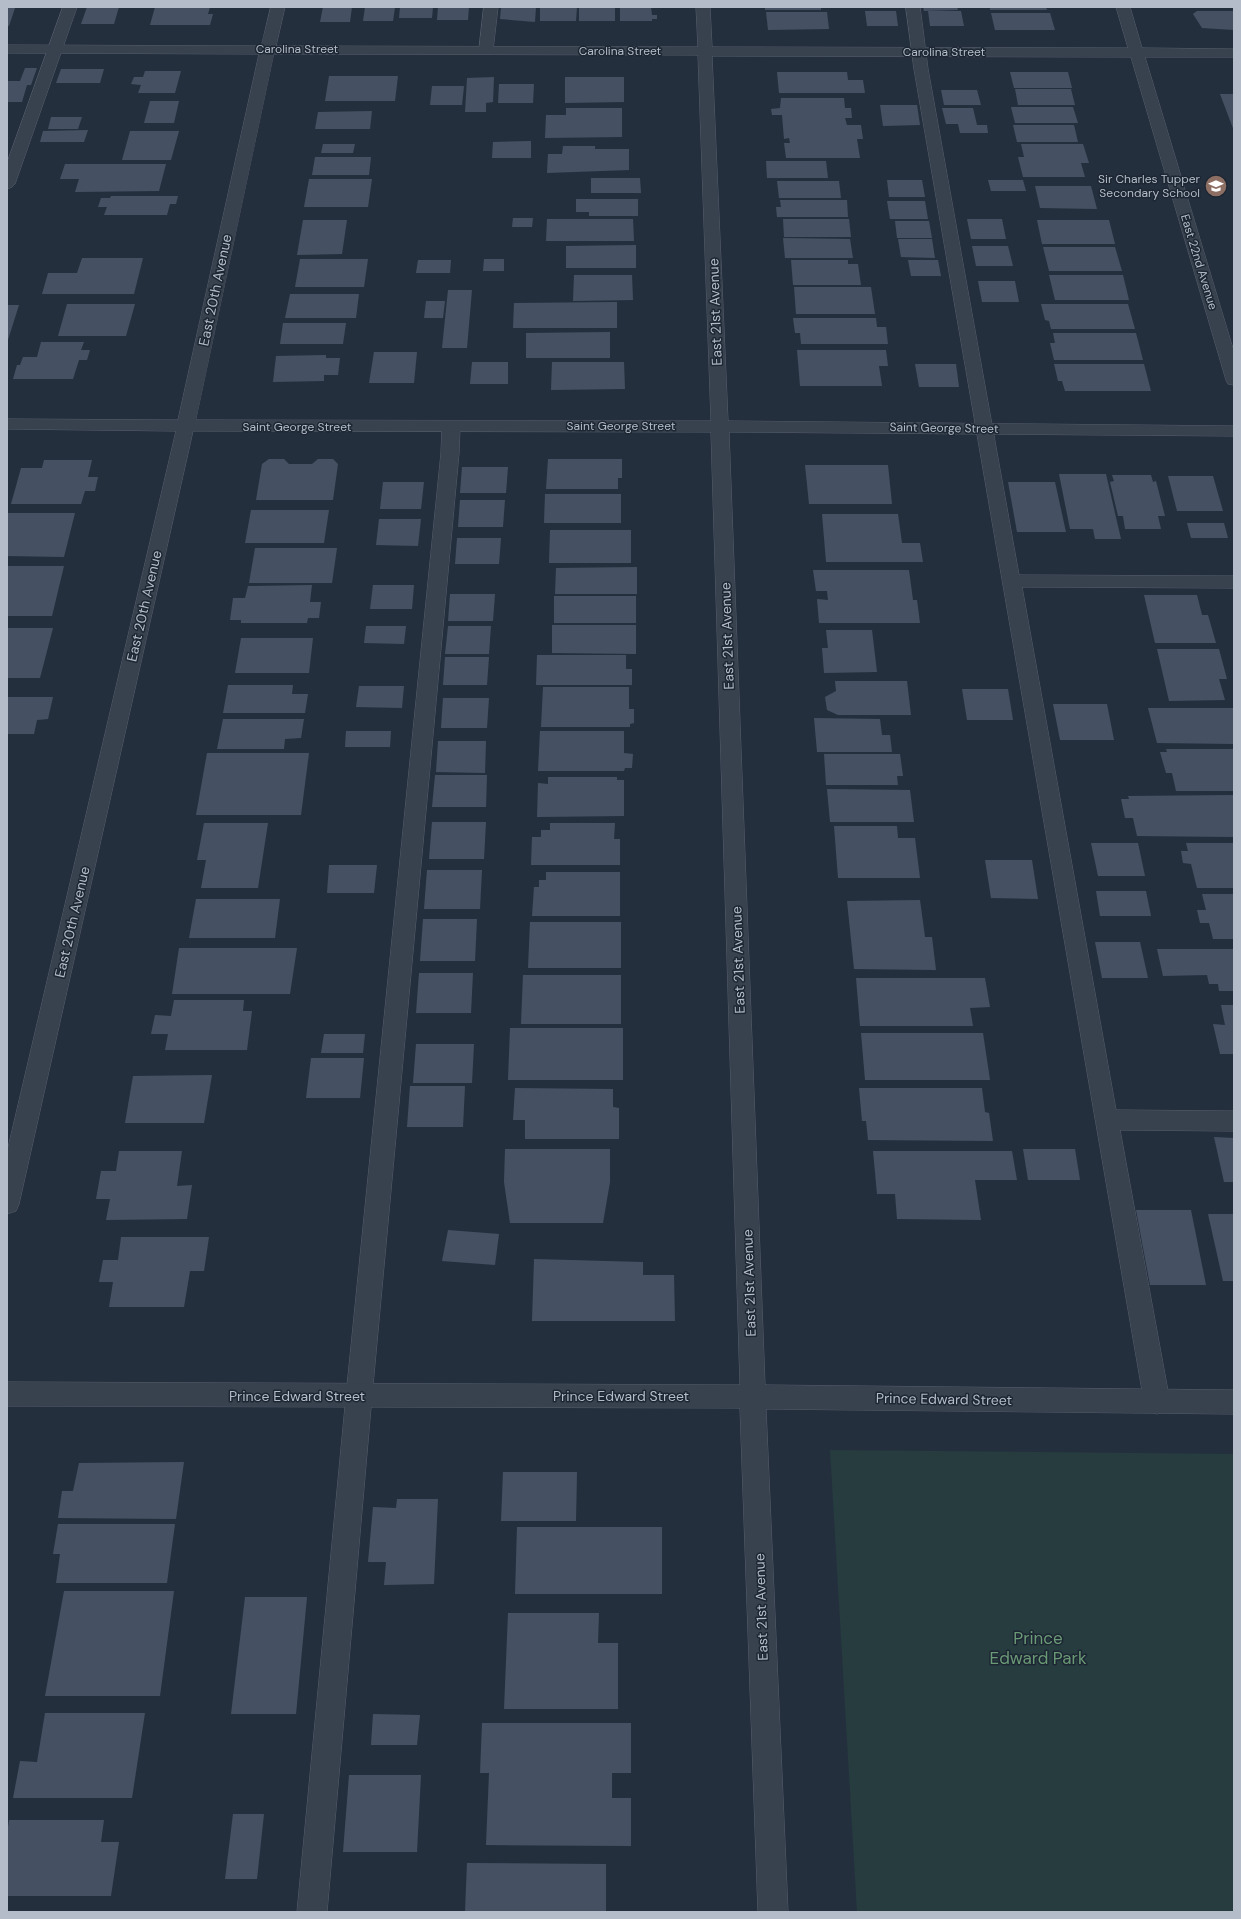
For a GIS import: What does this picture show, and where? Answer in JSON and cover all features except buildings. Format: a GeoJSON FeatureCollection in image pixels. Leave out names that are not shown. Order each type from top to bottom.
{"type":"FeatureCollection","features":[{"type":"Feature","properties":{"kind":"street"},"geometry":{"type":"LineString","coordinates":[[7,184],[70,7]]}},
{"type":"Feature","properties":{"kind":"street","name":"East 20th Avenue"},"geometry":{"type":"LineString","coordinates":[[7,1204],[185,426],[278,7]]}},
{"type":"Feature","properties":{"kind":"street"},"geometry":{"type":"LineString","coordinates":[[486,50],[491,7]]}},
{"type":"Feature","properties":{"kind":"street","name":"East 21st Avenue"},"geometry":{"type":"LineString","coordinates":[[703,7],[720,426],[753,1397],[773,1912]]}},
{"type":"Feature","properties":{"kind":"street"},"geometry":{"type":"LineString","coordinates":[[913,7],[1011,581],[1157,1402]]}},
{"type":"Feature","properties":{"kind":"street","name":"East 22nd Avenue"},"geometry":{"type":"LineString","coordinates":[[1123,7],[1234,380]]}},
{"type":"Feature","properties":{"kind":"street","name":"Carolina Street"},"geometry":{"type":"LineString","coordinates":[[7,49],[1234,53]]}},
{"type":"Feature","properties":{"kind":"street","name":"Saint George Street"},"geometry":{"type":"LineString","coordinates":[[7,424],[451,427],[720,426],[1234,431]]}},
{"type":"Feature","properties":{"kind":"street"},"geometry":{"type":"LineString","coordinates":[[312,1912],[359,1396],[449,461],[451,427]]}},
{"type":"Feature","properties":{"kind":"street"},"geometry":{"type":"LineString","coordinates":[[1011,581],[1234,582]]}},
{"type":"Feature","properties":{"kind":"street"},"geometry":{"type":"LineString","coordinates":[[1106,1120],[1234,1121]]}},
{"type":"Feature","properties":{"kind":"street","name":"Prince Edward Street"},"geometry":{"type":"LineString","coordinates":[[7,1394],[753,1397],[1234,1402]]}},
{"type":"Feature","properties":{"kind":"green space","name":"Prince Edward Park"},"geometry":{"type":"Polygon","coordinates":[[[830,1450],[1234,1454],[1234,1912],[857,1912],[830,1450]]]}},
{"type":"Feature","properties":{"kind":"place","name":"Sir Charles Tupper Secondary School"},"geometry":{"type":"Point","coordinates":[1216,186]}}]}
